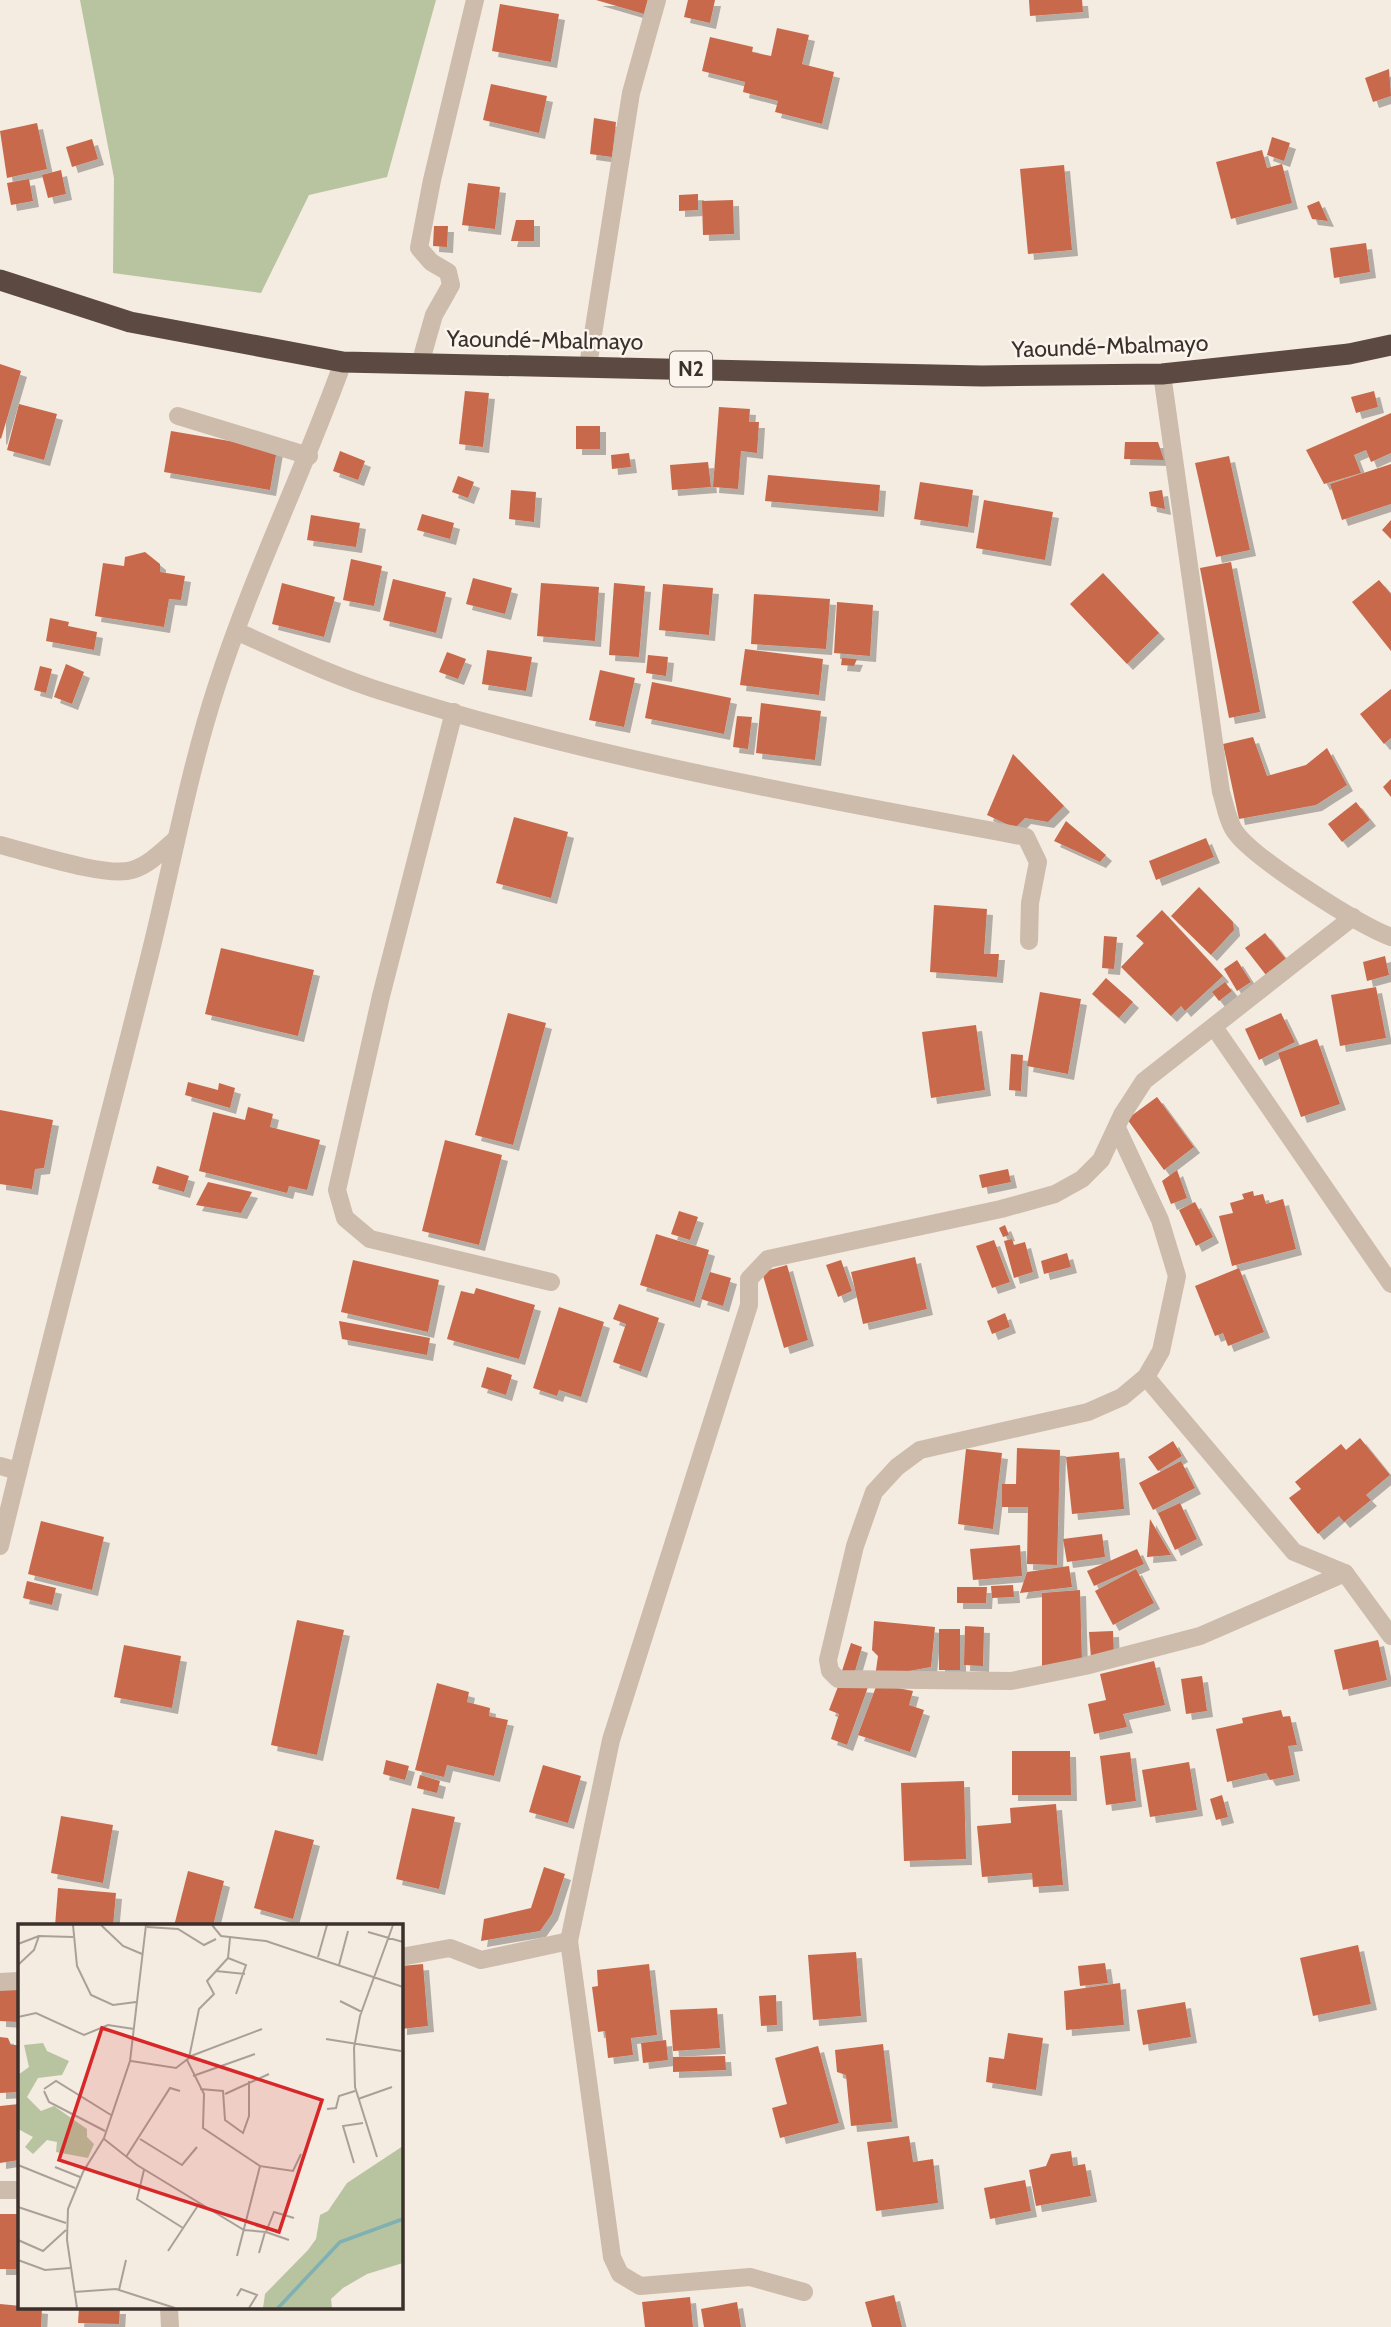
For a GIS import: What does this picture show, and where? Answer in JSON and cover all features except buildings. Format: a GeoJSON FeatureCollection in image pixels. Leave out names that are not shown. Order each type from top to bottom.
{"type":"FeatureCollection","features":[{"type":"Feature","properties":{"kind":"highway","name":"Yaoundé-Mbalmayo"},"geometry":{"type":"LineString","coordinates":[[0,280],[130,322],[221,342],[343,362],[982,376],[1162,374],[1349,354],[1391,345]]}},
{"type":"Feature","properties":{"kind":"street"},"geometry":{"type":"LineString","coordinates":[[420,364],[434,315],[451,285],[449,272],[431,262],[419,248],[432,180],[475,0]]}},
{"type":"Feature","properties":{"kind":"street"},"geometry":{"type":"LineString","coordinates":[[588,366],[631,93],[657,0]]}},
{"type":"Feature","properties":{"kind":"street"},"geometry":{"type":"LineString","coordinates":[[0,1546],[148,965],[196,756],[236,631],[309,456],[343,362]]}},
{"type":"Feature","properties":{"kind":"street"},"geometry":{"type":"LineString","coordinates":[[1162,374],[1224,802],[1235,832],[1264,858],[1353,917],[1391,937]]}},
{"type":"Feature","properties":{"kind":"street"},"geometry":{"type":"LineString","coordinates":[[178,416],[309,456]]}},
{"type":"Feature","properties":{"kind":"street"},"geometry":{"type":"LineString","coordinates":[[236,631],[386,693],[454,712],[617,754],[799,794],[1026,837],[1038,862],[1030,903],[1029,942]]}},
{"type":"Feature","properties":{"kind":"street"},"geometry":{"type":"LineString","coordinates":[[454,712],[381,996],[337,1190],[345,1218],[370,1239],[551,1282]]}},
{"type":"Feature","properties":{"kind":"street"},"geometry":{"type":"LineString","coordinates":[[0,845],[104,870],[130,871],[148,863],[176,839]]}},
{"type":"Feature","properties":{"kind":"street"},"geometry":{"type":"LineString","coordinates":[[804,2292],[750,2277],[640,2286],[620,2274],[612,2257],[569,1941],[611,1740],[749,1306],[749,1279],[768,1259],[1001,1209],[1055,1194],[1082,1180],[1101,1160],[1144,1081],[1353,917]]}},
{"type":"Feature","properties":{"kind":"street"},"geometry":{"type":"LineString","coordinates":[[1214,1027],[1391,1284]]}},
{"type":"Feature","properties":{"kind":"street"},"geometry":{"type":"LineString","coordinates":[[1117,1128],[1160,1220],[1177,1276],[1161,1351],[1146,1377],[1122,1397],[1088,1412],[920,1450],[897,1467],[874,1492],[855,1546],[828,1660],[830,1671],[838,1679],[1011,1681],[1085,1667],[1200,1636],[1345,1573]]}},
{"type":"Feature","properties":{"kind":"street"},"geometry":{"type":"LineString","coordinates":[[1146,1377],[1294,1552],[1345,1573],[1391,1636]]}},
{"type":"Feature","properties":{"kind":"street"},"geometry":{"type":"LineString","coordinates":[[0,1466],[18,1471]]}},
{"type":"Feature","properties":{"kind":"street"},"geometry":{"type":"LineString","coordinates":[[402,1957],[450,1948],[481,1960],[569,1941]]}},
{"type":"Feature","properties":{"kind":"street"},"geometry":{"type":"LineString","coordinates":[[0,1982],[18,1981]]}},
{"type":"Feature","properties":{"kind":"street"},"geometry":{"type":"LineString","coordinates":[[0,2190],[18,2190]]}},
{"type":"Feature","properties":{"kind":"green space"},"geometry":{"type":"Polygon","coordinates":[[[80,0],[436,0],[387,177],[309,195],[261,293],[113,273],[114,178],[80,0]]]}}]}
